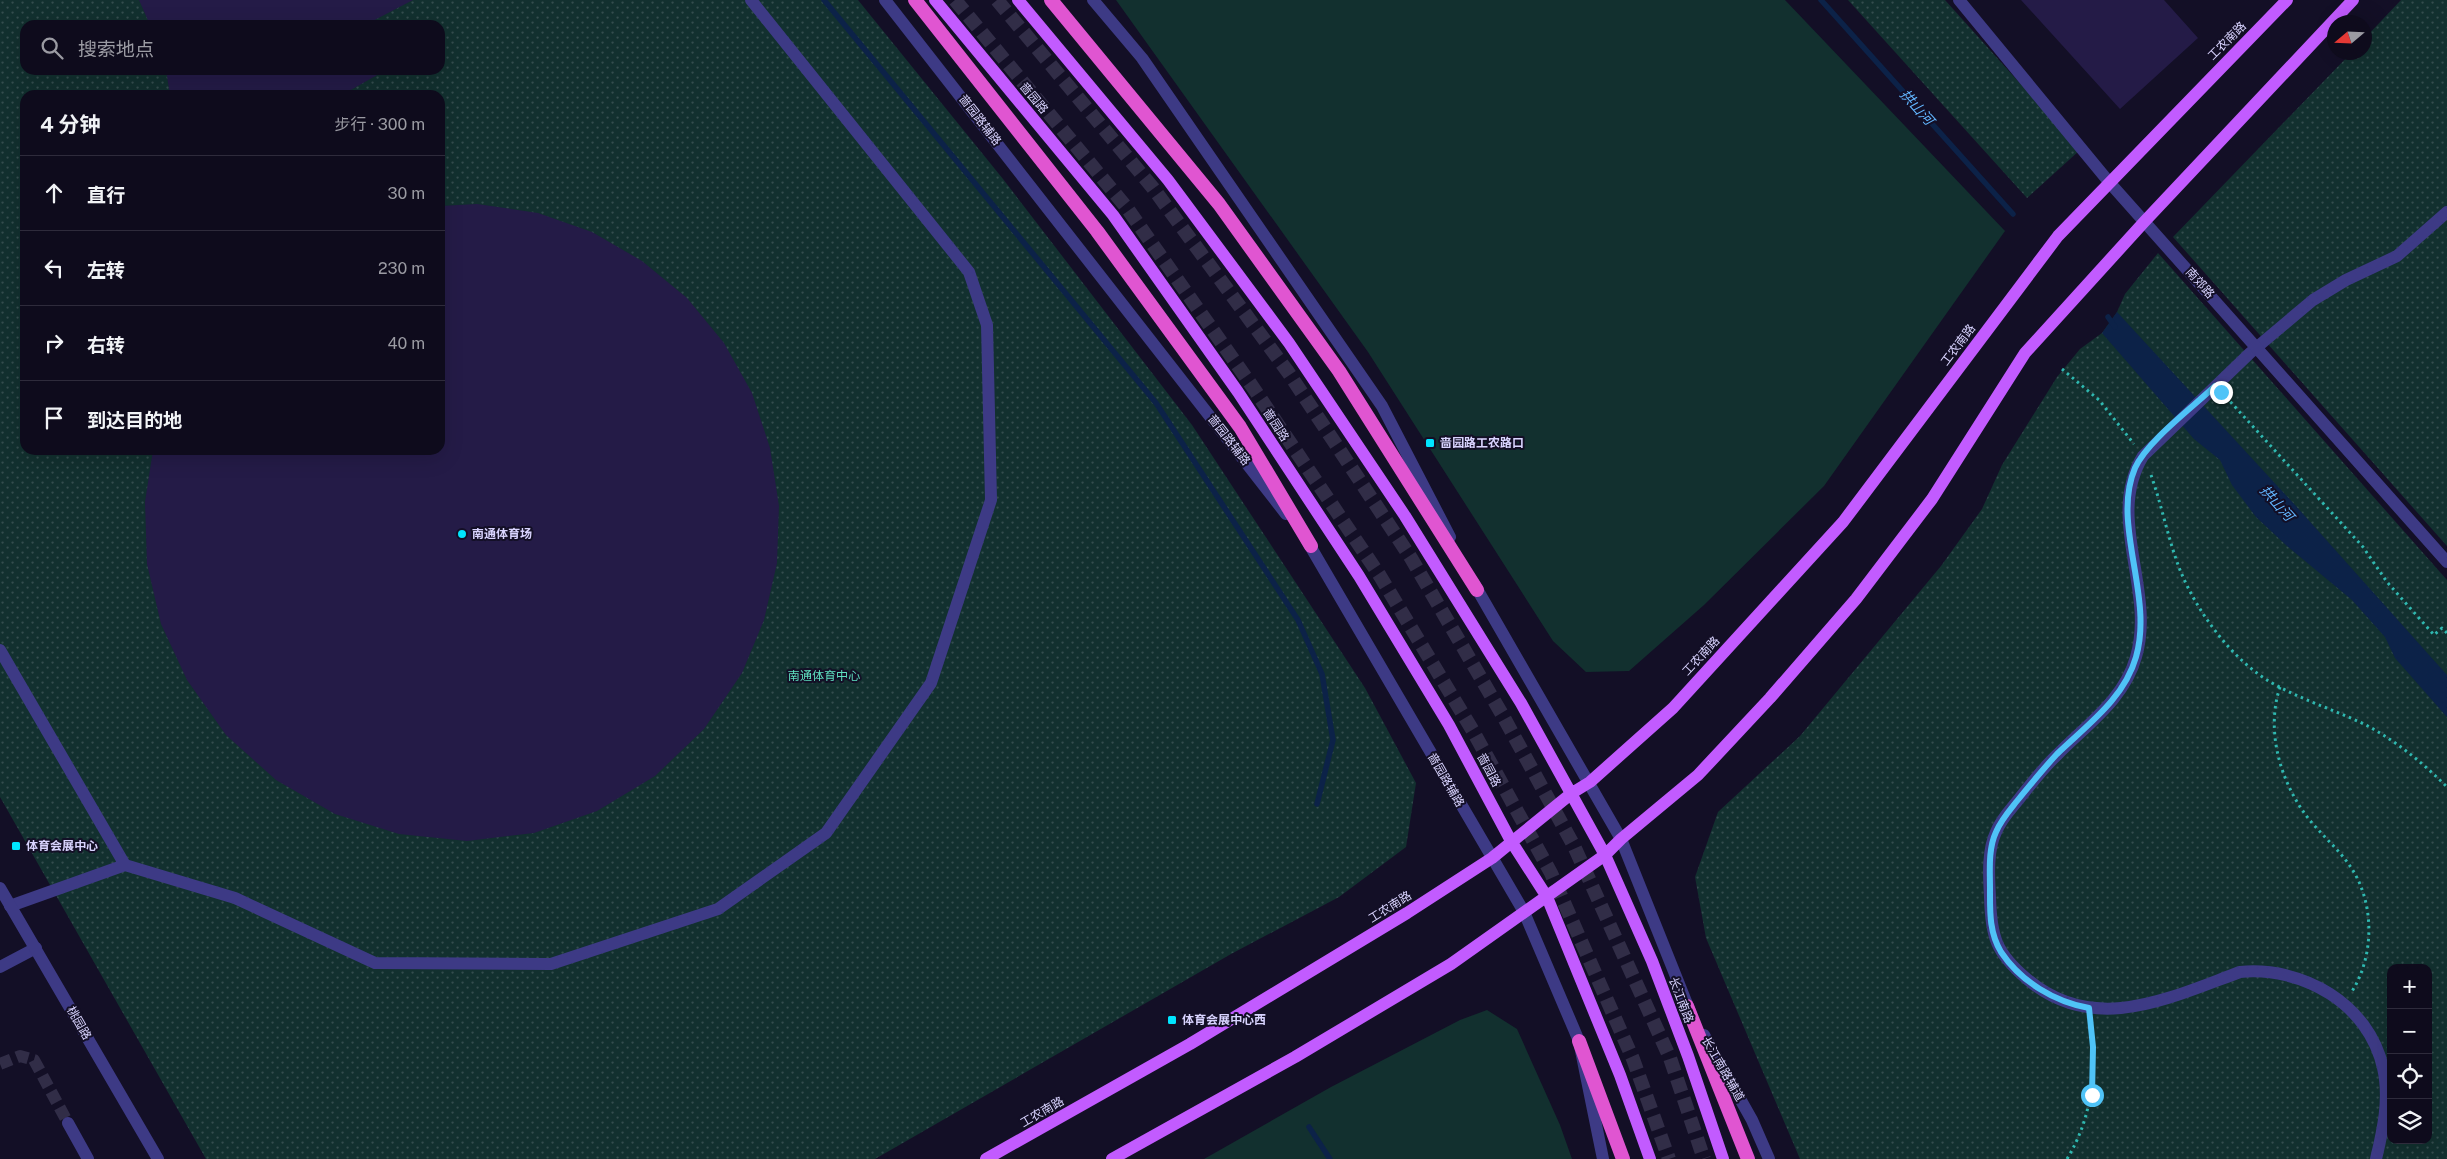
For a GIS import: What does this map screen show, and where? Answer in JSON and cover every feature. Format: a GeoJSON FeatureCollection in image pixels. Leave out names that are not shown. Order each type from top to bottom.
{"type":"FeatureCollection","features":[{"type":"Feature","properties":{"kind":"highway"},"geometry":{"type":"LineString","coordinates":[[915,0],[1097,231],[1240,427],[1311,546]]}},
{"type":"Feature","properties":{"kind":"highway"},"geometry":{"type":"LineString","coordinates":[[1051,0],[1219,204],[1334,363],[1478,590]]}},
{"type":"Feature","properties":{"kind":"highway"},"geometry":{"type":"LineString","coordinates":[[1687,1006],[1748,1159]]}},
{"type":"Feature","properties":{"kind":"highway"},"geometry":{"type":"LineString","coordinates":[[1579,1041],[1623,1159]]}},
{"type":"Feature","properties":{"kind":"main road","name":"啬园路"},"geometry":{"type":"LineString","coordinates":[[935,0],[1113,214],[1238,392],[1369,593],[1449,725],[1512,841],[1547,897]]}},
{"type":"Feature","properties":{"kind":"main road"},"geometry":{"type":"LineString","coordinates":[[1018,0],[1168,180],[1289,343],[1405,516],[1521,703],[1605,855]]}},
{"type":"Feature","properties":{"kind":"main road","name":"工农南路"},"geometry":{"type":"LineString","coordinates":[[986,1159],[1190,1044],[1406,913],[1492,858],[1572,793],[1590,782],[1673,708],[1843,522],[2035,264],[2058,236],[2288,0]]}},
{"type":"Feature","properties":{"kind":"main road"},"geometry":{"type":"LineString","coordinates":[[1112,1159],[1295,1056],[1451,964],[1605,855],[1620,839],[1698,775],[1770,698],[1856,599],[1932,499],[2026,353],[2145,221],[2354,0]]}},
{"type":"Feature","properties":{"kind":"main road","name":"长江南路"},"geometry":{"type":"LineString","coordinates":[[1605,855],[1665,996],[1688,1056],[1722,1159]]}},
{"type":"Feature","properties":{"kind":"main road"},"geometry":{"type":"LineString","coordinates":[[1547,897],[1620,1075],[1650,1159]]}},
{"type":"Feature","properties":{"kind":"street"},"geometry":{"type":"LineString","coordinates":[[10,906],[125,865],[235,898],[375,963],[551,964],[718,908],[826,833],[931,682],[991,500],[987,325],[969,272],[751,0]]}},
{"type":"Feature","properties":{"kind":"street","name":"啬园路辅路"},"geometry":{"type":"LineString","coordinates":[[885,0],[1311,546],[1524,912]]}},
{"type":"Feature","properties":{"kind":"street"},"geometry":{"type":"LineString","coordinates":[[1093,0],[1142,58],[1382,406],[1478,590],[1590,782],[1620,839]]}},
{"type":"Feature","properties":{"kind":"street","name":"南郊路"},"geometry":{"type":"LineString","coordinates":[[1959,0],[2109,182],[2447,562]]}},
{"type":"Feature","properties":{"kind":"street"},"geometry":{"type":"LineString","coordinates":[[2376,1159],[2385,1118],[2384,1070],[2378,1049],[2368,1031],[2336,996],[2308,982],[2255,971],[2240,972],[2145,1006],[2122,1010],[2089,1008],[2068,1004],[2048,994],[2027,979],[2005,957],[1996,943],[1991,926],[1990,852],[1995,833],[2003,819],[2041,771],[2109,705],[2122,687],[2136,658],[2140,623],[2140,596],[2128,517],[2128,497],[2136,468],[2142,457],[2211,389],[2313,300],[2346,280],[2397,256],[2422,236],[2447,212]]}},
{"type":"Feature","properties":{"kind":"street"},"geometry":{"type":"LineString","coordinates":[[0,650],[125,865]]}},
{"type":"Feature","properties":{"kind":"street","name":"长江南路辅道"},"geometry":{"type":"LineString","coordinates":[[1620,839],[1687,1006],[1752,1120],[1769,1159]]}},
{"type":"Feature","properties":{"kind":"street","name":"桃园路"},"geometry":{"type":"LineString","coordinates":[[0,888],[158,1159]]}},
{"type":"Feature","properties":{"kind":"street"},"geometry":{"type":"LineString","coordinates":[[1524,912],[1579,1041],[1603,1159]]}},
{"type":"Feature","properties":{"kind":"street"},"geometry":{"type":"LineString","coordinates":[[0,967],[36,948]]}},
{"type":"Feature","properties":{"kind":"street"},"geometry":{"type":"LineString","coordinates":[[68,1123],[88,1159]]}},
{"type":"Feature","properties":{"kind":"path"},"geometry":{"type":"LineString","coordinates":[[2062,369],[2099,400],[2126,433],[2142,457],[2152,476],[2181,571],[2217,632],[2242,660],[2280,687],[2366,726],[2398,745],[2430,770],[2447,787]]}},
{"type":"Feature","properties":{"kind":"path"},"geometry":{"type":"LineString","coordinates":[[2211,389],[2363,547],[2387,582],[2434,635],[2442,628],[2447,633]]}},
{"type":"Feature","properties":{"kind":"path"},"geometry":{"type":"LineString","coordinates":[[2280,687],[2274,730],[2284,773],[2290,789],[2305,814],[2350,865],[2359,883],[2367,913],[2369,945],[2364,966],[2344,1004]]}},
{"type":"Feature","properties":{"kind":"path"},"geometry":{"type":"LineString","coordinates":[[2067,1159],[2082,1130],[2092,1095],[2093,1047],[2089,1008]]}},
{"type":"Feature","properties":{"kind":"green space","name":"南通体育中心"},"geometry":{"type":"Polygon","coordinates":[[[0,0],[858,0],[1003,179],[1192,425],[1365,688],[1416,783],[1406,847],[1339,897],[1231,954],[875,1159],[206,1159],[0,797],[0,0]]]}},
{"type":"Feature","properties":{"kind":"green space"},"geometry":{"type":"Polygon","coordinates":[[[1116,0],[1785,0],[2005,231],[1824,486],[1704,605],[1629,671],[1586,672],[1553,641],[1368,352],[1116,0]]]}},
{"type":"Feature","properties":{"kind":"green space"},"geometry":{"type":"Polygon","coordinates":[[[1848,0],[1945,0],[2080,150],[2027,198],[1848,0]]]}},
{"type":"Feature","properties":{"kind":"green space"},"geometry":{"type":"Polygon","coordinates":[[[2401,0],[2447,0],[2447,546],[2173,237],[2344,60],[2372,60],[2372,31],[2401,0]]]}},
{"type":"Feature","properties":{"kind":"green space"},"geometry":{"type":"Polygon","coordinates":[[[2158,253],[2447,580],[2447,1159],[1800,1159],[1706,938],[1695,877],[1718,812],[1800,736],[1941,566],[1982,509],[2002,465],[2057,377],[2080,349],[2102,333],[2117,312],[2125,294],[2158,253]]]}},
{"type":"Feature","properties":{"kind":"green space"},"geometry":{"type":"Polygon","coordinates":[[[1487,1010],[1517,1029],[1560,1125],[1572,1159],[1204,1159],[1331,1087],[1460,1020],[1487,1010]]]}},
{"type":"Feature","properties":{"kind":"water"},"geometry":{"type":"Polygon","coordinates":[[[2117,312],[2295,505],[2447,675],[2447,717],[2395,658],[2385,637],[2352,600],[2287,546],[2256,517],[2232,485],[2220,460],[2194,439],[2102,333],[2117,312]]]}},
{"type":"Feature","properties":{"kind":"building"},"geometry":{"type":"Polygon","coordinates":[[[139,0],[413,0],[375,20],[148,20],[139,0]]]}},
{"type":"Feature","properties":{"kind":"building"},"geometry":{"type":"Polygon","coordinates":[[[2021,0],[2164,0],[2198,38],[2120,109],[2021,0]]]}},
{"type":"Feature","properties":{"kind":"building"},"geometry":{"type":"Polygon","coordinates":[[[167,75],[377,75],[351,90],[169,90],[167,75]]]}},
{"type":"Feature","properties":{"kind":"building","name":"南通体育场"},"geometry":{"type":"Polygon","coordinates":[[[477,204],[538,213],[592,232],[642,261],[687,298],[724,343],[752,393],[770,448],[779,506],[777,563],[764,620],[742,673],[704,729],[655,776],[597,811],[534,833],[467,841],[399,834],[335,814],[276,780],[226,735],[187,680],[161,624],[147,564],[145,502],[152,455],[445,455],[445,206],[477,204]]]}},
{"type":"Feature","properties":{"kind":"waterway"},"geometry":{"type":"LineString","coordinates":[[824,0],[1156,403],[1298,620],[1322,674],[1333,740],[1317,804]]}},
{"type":"Feature","properties":{"kind":"waterway","name":"拱山河"},"geometry":{"type":"LineString","coordinates":[[1821,0],[2013,214]]}},
{"type":"Feature","properties":{"kind":"waterway","name":"拱山河"},"geometry":{"type":"LineString","coordinates":[[2108,317],[2115,327]]}},
{"type":"Feature","properties":{"kind":"waterway"},"geometry":{"type":"LineString","coordinates":[[1309,1127],[1330,1159]]}},
{"type":"Feature","properties":{"kind":"tunnel"},"geometry":{"type":"LineString","coordinates":[[955,0],[1127,208],[1252,386],[1380,576],[1473,731],[1551,873],[1633,1059],[1669,1159]]}},
{"type":"Feature","properties":{"kind":"tunnel"},"geometry":{"type":"LineString","coordinates":[[997,0],[1153,188],[1288,372],[1411,558],[1503,716],[1574,846],[1670,1058],[1704,1159]]}},
{"type":"Feature","properties":{"kind":"tunnel"},"geometry":{"type":"LineString","coordinates":[[0,1064],[20,1056],[34,1060],[68,1123]]}},
{"type":"Feature","properties":{"kind":"place","name":"啬园路工农路口"},"geometry":{"type":"Point","coordinates":[1430,443]}},
{"type":"Feature","properties":{"kind":"place","name":"南通体育场"},"geometry":{"type":"Point","coordinates":[462,534]}},
{"type":"Feature","properties":{"kind":"place","name":"体育会展中心"},"geometry":{"type":"Point","coordinates":[16,846]}},
{"type":"Feature","properties":{"kind":"place","name":"体育会展中心西"},"geometry":{"type":"Point","coordinates":[1172,1020]}},
{"type":"Feature","properties":{"kind":"route"},"geometry":{"type":"LineString","coordinates":[[2092,1095],[2093,1047],[2089,1008],[2068,1004],[2048,994],[2027,979],[2005,957],[1996,943],[1991,926],[1990,852],[1995,833],[2003,819],[2041,771],[2109,705],[2130,672],[2136,658],[2140,623],[2140,596],[2128,517],[2128,497],[2131,482],[2136,468],[2152,445],[2215,386],[2221,392]]}}]}
